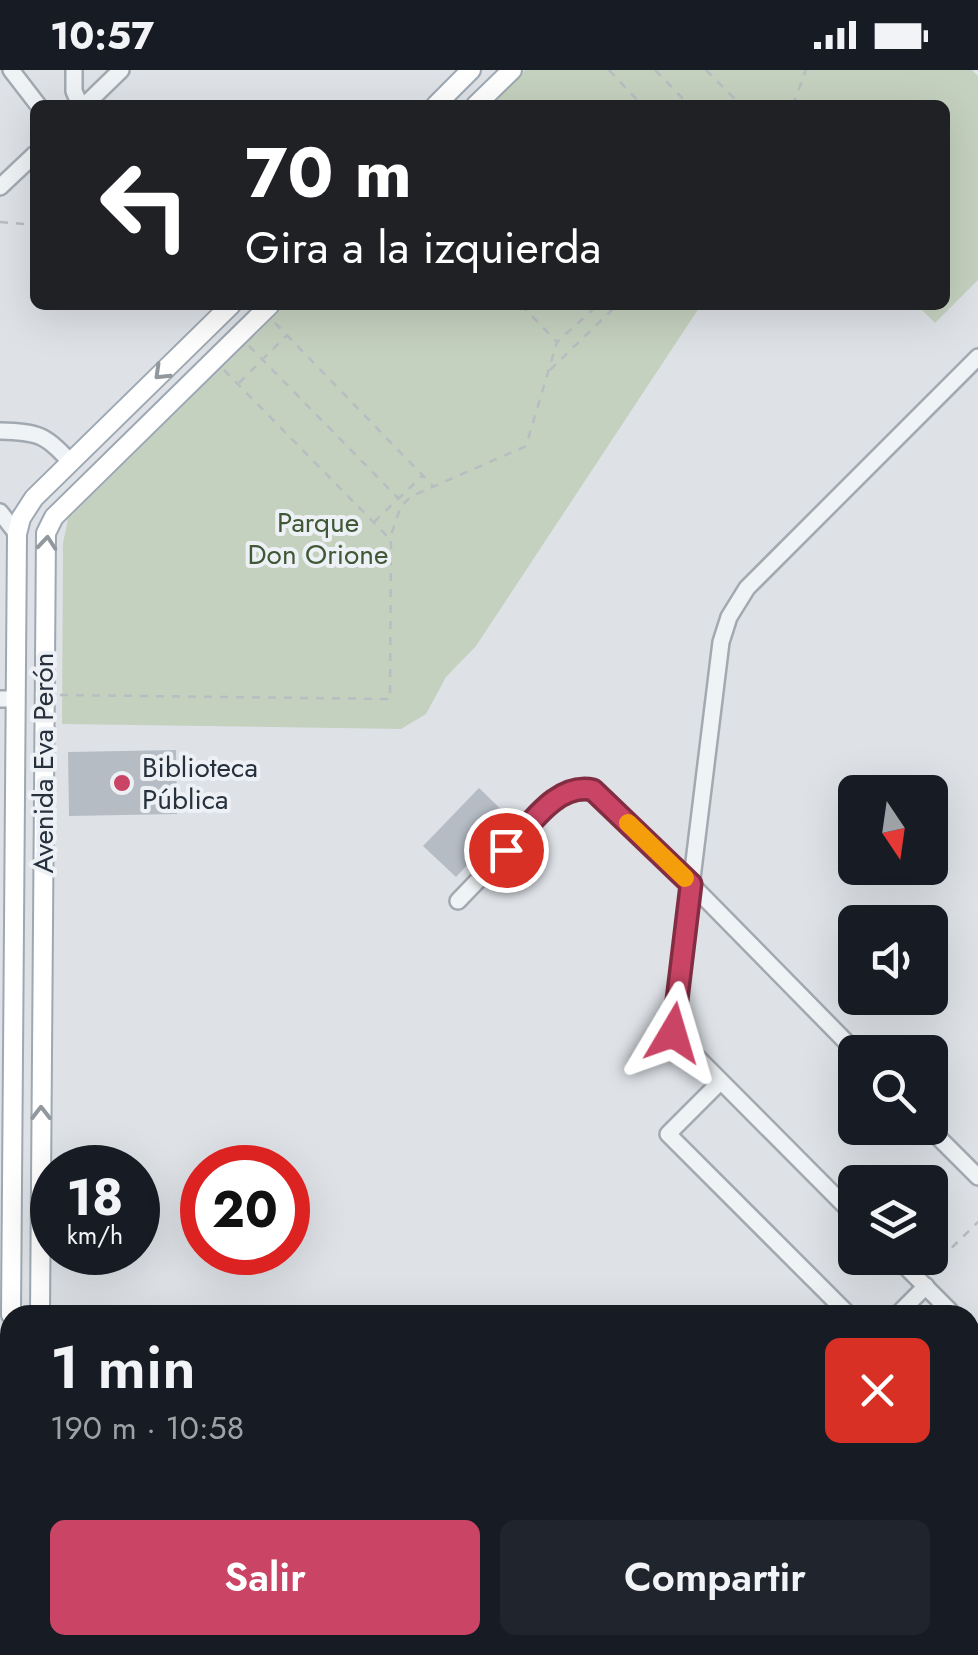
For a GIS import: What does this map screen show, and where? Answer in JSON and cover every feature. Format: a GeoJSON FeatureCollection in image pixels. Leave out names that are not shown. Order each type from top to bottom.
{"type":"FeatureCollection","features":[{"type":"Feature","properties":{"kind":"main road"},"geometry":{"type":"LineString","coordinates":[[441,100],[472,70]]}},
{"type":"Feature","properties":{"kind":"main road"},"geometry":{"type":"LineString","coordinates":[[481,100],[512,70]]}},
{"type":"Feature","properties":{"kind":"main road"},"geometry":{"type":"LineString","coordinates":[[17,534],[26,508],[226,310]]}},
{"type":"Feature","properties":{"kind":"main road","name":"Avenida Eva Perón"},"geometry":{"type":"LineString","coordinates":[[40,1145],[46,533],[54,517],[265,310]]}},
{"type":"Feature","properties":{"kind":"main road","name":"Avenida Eva Perón"},"geometry":{"type":"LineString","coordinates":[[10,1305],[6,1230],[14,1152],[7,992],[8,699],[17,595],[17,534]]}},
{"type":"Feature","properties":{"kind":"main road"},"geometry":{"type":"LineString","coordinates":[[17,595],[44,594]]}},
{"type":"Feature","properties":{"kind":"main road"},"geometry":{"type":"LineString","coordinates":[[10,845],[43,843]]}},
{"type":"Feature","properties":{"kind":"main road"},"geometry":{"type":"LineString","coordinates":[[14,1152],[30,1151]]}},
{"type":"Feature","properties":{"kind":"main road","name":"Avenida Eva Perón"},"geometry":{"type":"LineString","coordinates":[[40,1275],[40,1305]]}},
{"type":"Feature","properties":{"kind":"street"},"geometry":{"type":"LineString","coordinates":[[11,70],[34,100]]}},
{"type":"Feature","properties":{"kind":"street"},"geometry":{"type":"LineString","coordinates":[[74,70],[74,91],[79,100]]}},
{"type":"Feature","properties":{"kind":"street"},"geometry":{"type":"LineString","coordinates":[[88,100],[121,70]]}},
{"type":"Feature","properties":{"kind":"street"},"geometry":{"type":"LineString","coordinates":[[0,187],[30,159]]}},
{"type":"Feature","properties":{"kind":"street"},"geometry":{"type":"LineString","coordinates":[[838,1199],[673,1033],[721,642],[729,616],[746,588],[978,357]]}},
{"type":"Feature","properties":{"kind":"street"},"geometry":{"type":"LineString","coordinates":[[0,431],[36,433],[54,443],[70,462]]}},
{"type":"Feature","properties":{"kind":"street"},"geometry":{"type":"LineString","coordinates":[[0,512],[17,534]]}},
{"type":"Feature","properties":{"kind":"street"},"geometry":{"type":"LineString","coordinates":[[458,901],[555,800],[566,792],[593,790],[839,1035]]}},
{"type":"Feature","properties":{"kind":"street"},"geometry":{"type":"LineString","coordinates":[[720,1082],[668,1134],[839,1305]]}},
{"type":"Feature","properties":{"kind":"street"},"geometry":{"type":"LineString","coordinates":[[946,1145],[978,1178]]}},
{"type":"Feature","properties":{"kind":"street"},"geometry":{"type":"LineString","coordinates":[[914,1275],[944,1305]]}},
{"type":"Feature","properties":{"kind":"street"},"geometry":{"type":"LineString","coordinates":[[905,1305],[922,1283]]}},
{"type":"Feature","properties":{"kind":"path"},"geometry":{"type":"LineString","coordinates":[[608,70],[637,100]]}},
{"type":"Feature","properties":{"kind":"path"},"geometry":{"type":"LineString","coordinates":[[656,70],[684,100]]}},
{"type":"Feature","properties":{"kind":"path"},"geometry":{"type":"LineString","coordinates":[[706,70],[736,100]]}},
{"type":"Feature","properties":{"kind":"path"},"geometry":{"type":"LineString","coordinates":[[795,100],[806,70]]}},
{"type":"Feature","properties":{"kind":"path"},"geometry":{"type":"LineString","coordinates":[[0,222],[30,225]]}},
{"type":"Feature","properties":{"kind":"path"},"geometry":{"type":"LineString","coordinates":[[268,310],[287,335],[434,487]]}},
{"type":"Feature","properties":{"kind":"path"},"geometry":{"type":"LineString","coordinates":[[527,310],[557,342]]}},
{"type":"Feature","properties":{"kind":"path"},"geometry":{"type":"LineString","coordinates":[[44,695],[390,699],[392,540],[401,506],[412,496],[526,446],[557,342],[592,310]]}},
{"type":"Feature","properties":{"kind":"path"},"geometry":{"type":"LineString","coordinates":[[549,371],[612,310]]}},
{"type":"Feature","properties":{"kind":"path"},"geometry":{"type":"LineString","coordinates":[[238,384],[287,335]]}},
{"type":"Feature","properties":{"kind":"path"},"geometry":{"type":"LineString","coordinates":[[239,336],[398,498]]}},
{"type":"Feature","properties":{"kind":"path"},"geometry":{"type":"LineString","coordinates":[[214,360],[392,540]]}},
{"type":"Feature","properties":{"kind":"path"},"geometry":{"type":"LineString","coordinates":[[374,522],[423,475]]}},
{"type":"Feature","properties":{"kind":"path"},"geometry":{"type":"LineString","coordinates":[[922,1283],[978,1222]]}},
{"type":"Feature","properties":{"kind":"green space"},"geometry":{"type":"Polygon","coordinates":[[[525,70],[972,70],[978,76],[978,280],[950,308],[950,100],[494,100],[525,70]]]}},
{"type":"Feature","properties":{"kind":"green space","name":"Parque Don Orione"},"geometry":{"type":"Polygon","coordinates":[[[281,310],[698,310],[476,646],[446,677],[426,714],[401,729],[62,724],[63,543],[68,519],[281,310]]]}},
{"type":"Feature","properties":{"kind":"green space"},"geometry":{"type":"Polygon","coordinates":[[[922,310],[948,310],[935,323],[922,310]]]}},
{"type":"Feature","properties":{"kind":"building","name":"Biblioteca Pública"},"geometry":{"type":"Polygon","coordinates":[[[176,750],[177,814],[69,816],[68,752],[176,750]]]}},
{"type":"Feature","properties":{"kind":"building"},"geometry":{"type":"Polygon","coordinates":[[[479,788],[511,819],[456,877],[423,846],[479,788]]]}},
{"type":"Feature","properties":{"kind":"slow traffic"},"geometry":{"type":"LineString","coordinates":[[628,823],[685,878]]}},
{"type":"Feature","properties":{"kind":"place","name":"Biblioteca Pública"},"geometry":{"type":"Point","coordinates":[122,783]}},
{"type":"Feature","properties":{"kind":"route"},"geometry":{"type":"LineString","coordinates":[[506,850],[555,800],[566,792],[584,788],[593,790],[691,884],[673,1033]]}}]}
